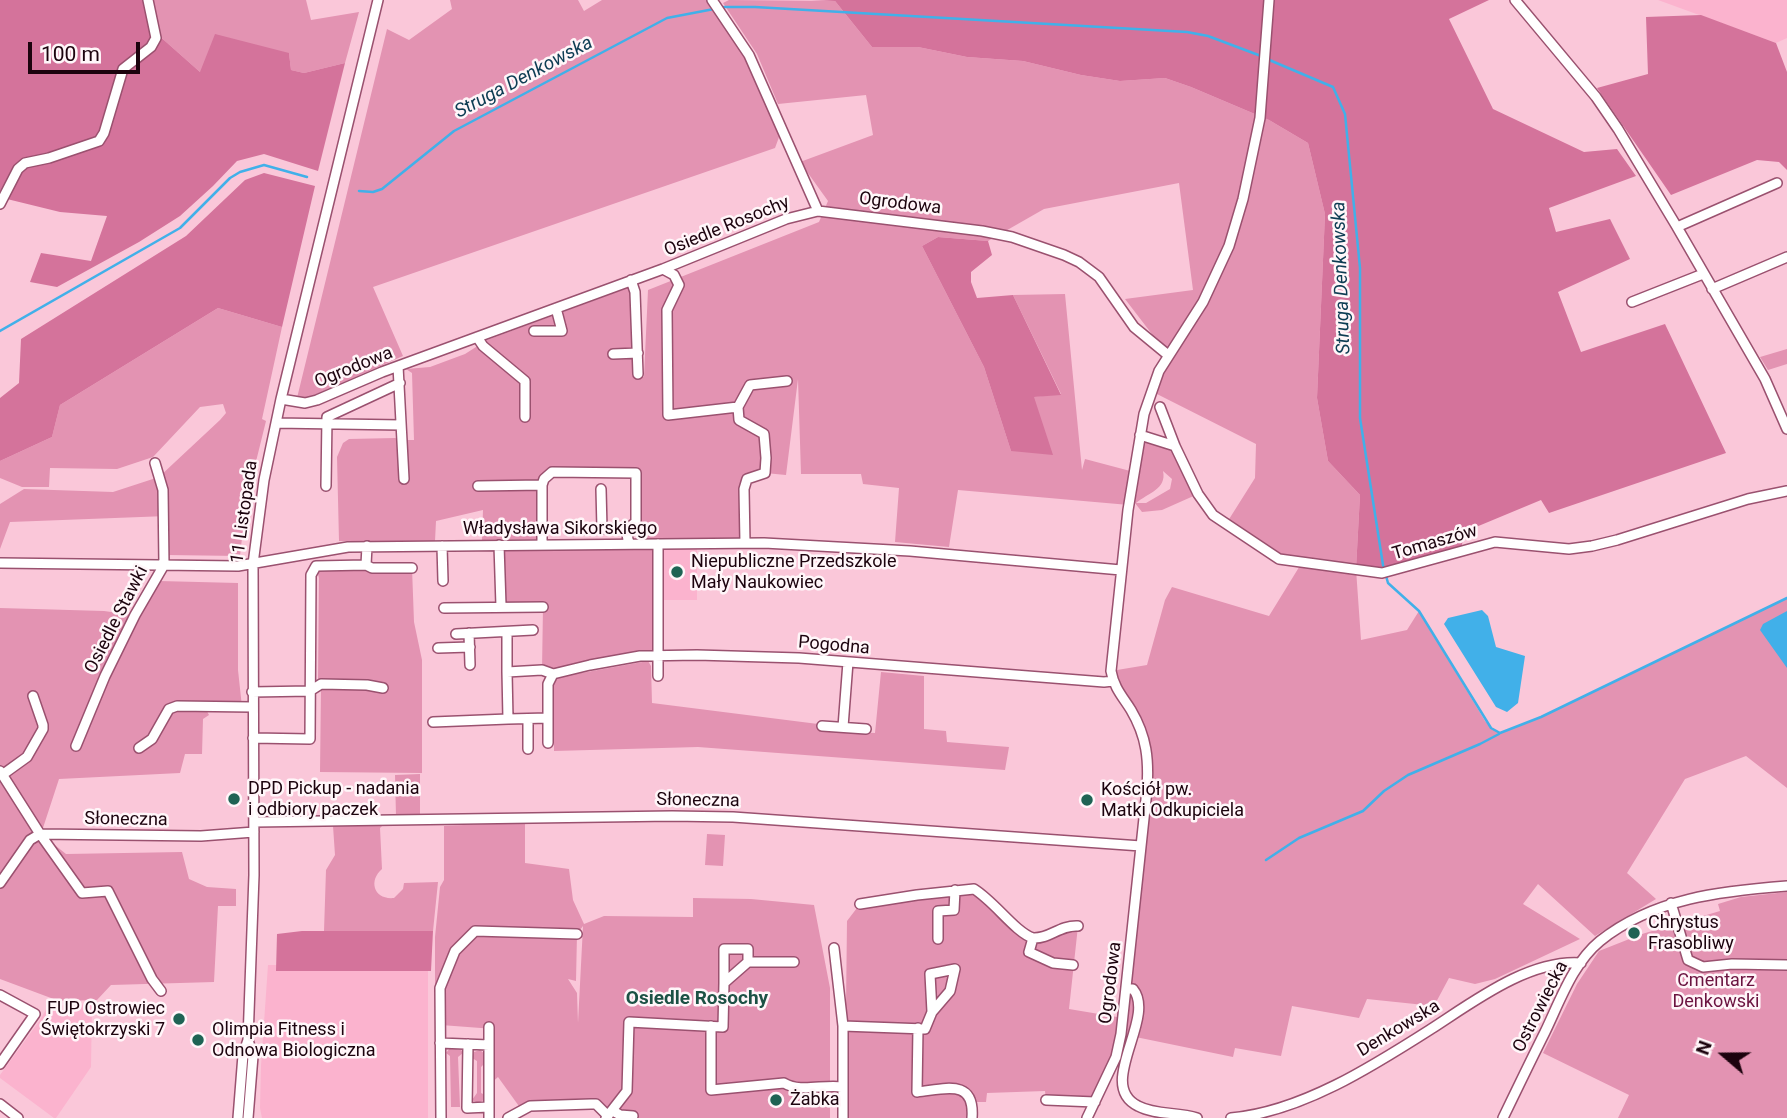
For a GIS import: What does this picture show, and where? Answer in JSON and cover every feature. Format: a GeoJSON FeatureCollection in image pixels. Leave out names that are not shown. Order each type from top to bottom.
{"type":"FeatureCollection","features":[{"type":"Feature","properties":{"kind":"street"},"geometry":{"type":"LineString","coordinates":[[0,204],[21,166],[99,141],[122,69],[151,47],[156,38],[148,0]]}},
{"type":"Feature","properties":{"kind":"street","name":"11 Listopada"},"geometry":{"type":"LineString","coordinates":[[246,1117],[253,1056],[248,1041],[253,948],[253,564],[264,480],[281,399],[378,0]]}},
{"type":"Feature","properties":{"kind":"street"},"geometry":{"type":"LineString","coordinates":[[712,0],[749,55],[818,211]]}},
{"type":"Feature","properties":{"kind":"street"},"geometry":{"type":"LineString","coordinates":[[1112,676],[1121,570],[1140,435],[1151,391],[1168,355],[1203,302],[1229,246],[1251,166],[1260,118],[1269,0]]}},
{"type":"Feature","properties":{"kind":"street"},"geometry":{"type":"LineString","coordinates":[[1515,0],[1596,97],[1618,129],[1765,379],[1787,429]]}},
{"type":"Feature","properties":{"kind":"street"},"geometry":{"type":"LineString","coordinates":[[1677,227],[1777,183]]}},
{"type":"Feature","properties":{"kind":"street","name":"Ogrodowa"},"geometry":{"type":"LineString","coordinates":[[818,211],[982,231],[1012,237],[1063,255],[1079,262],[1099,277],[1134,327],[1168,355]]}},
{"type":"Feature","properties":{"kind":"street","name":"Osiedle Rosochy"},"geometry":{"type":"LineString","coordinates":[[663,269],[786,219],[818,211]]}},
{"type":"Feature","properties":{"kind":"street"},"geometry":{"type":"LineString","coordinates":[[1712,289],[1787,257]]}},
{"type":"Feature","properties":{"kind":"street","name":"Ogrodowa"},"geometry":{"type":"LineString","coordinates":[[281,399],[293,402],[317,400],[398,366],[663,269]]}},
{"type":"Feature","properties":{"kind":"street","name":"Osiedle Rosochy"},"geometry":{"type":"LineString","coordinates":[[663,269],[674,275],[679,285],[667,310],[668,415],[738,407]]}},
{"type":"Feature","properties":{"kind":"street"},"geometry":{"type":"LineString","coordinates":[[1632,302],[1703,274]]}},
{"type":"Feature","properties":{"kind":"street"},"geometry":{"type":"LineString","coordinates":[[631,280],[635,292],[638,374]]}},
{"type":"Feature","properties":{"kind":"street"},"geometry":{"type":"LineString","coordinates":[[534,331],[562,331],[556,307]]}},
{"type":"Feature","properties":{"kind":"street"},"geometry":{"type":"LineString","coordinates":[[477,337],[482,346],[525,381],[525,417]]}},
{"type":"Feature","properties":{"kind":"street"},"geometry":{"type":"LineString","coordinates":[[613,354],[638,353]]}},
{"type":"Feature","properties":{"kind":"street"},"geometry":{"type":"LineString","coordinates":[[398,366],[404,479]]}},
{"type":"Feature","properties":{"kind":"street"},"geometry":{"type":"LineString","coordinates":[[745,543],[744,489],[747,479],[765,473],[766,458],[764,434],[739,420],[738,407],[750,385],[787,381]]}},
{"type":"Feature","properties":{"kind":"street"},"geometry":{"type":"LineString","coordinates":[[326,486],[328,416],[400,383]]}},
{"type":"Feature","properties":{"kind":"street","name":"Tomaszów"},"geometry":{"type":"LineString","coordinates":[[1160,407],[1198,494],[1213,515],[1279,559],[1388,572],[1495,542],[1569,549],[1617,540],[1748,499],[1787,491]]}},
{"type":"Feature","properties":{"kind":"street"},"geometry":{"type":"LineString","coordinates":[[276,423],[401,425]]}},
{"type":"Feature","properties":{"kind":"street"},"geometry":{"type":"LineString","coordinates":[[1140,435],[1175,446]]}},
{"type":"Feature","properties":{"kind":"street","name":"Osiedle Stawki"},"geometry":{"type":"LineString","coordinates":[[76,746],[105,676],[135,615],[164,565],[163,490],[155,463]]}},
{"type":"Feature","properties":{"kind":"street"},"geometry":{"type":"LineString","coordinates":[[542,545],[542,485],[552,472],[636,473],[636,522],[626,530]]}},
{"type":"Feature","properties":{"kind":"street"},"geometry":{"type":"LineString","coordinates":[[478,486],[542,485]]}},
{"type":"Feature","properties":{"kind":"street"},"geometry":{"type":"LineString","coordinates":[[601,489],[602,528]]}},
{"type":"Feature","properties":{"kind":"street"},"geometry":{"type":"LineString","coordinates":[[580,530],[626,530]]}},
{"type":"Feature","properties":{"kind":"street"},"geometry":{"type":"LineString","coordinates":[[626,530],[629,544]]}},
{"type":"Feature","properties":{"kind":"street","name":"Władysława Sikorskiego"},"geometry":{"type":"LineString","coordinates":[[0,563],[238,566],[308,553],[367,546],[745,543],[910,551],[1121,570]]}},
{"type":"Feature","properties":{"kind":"street"},"geometry":{"type":"LineString","coordinates":[[657,676],[658,544]]}},
{"type":"Feature","properties":{"kind":"street"},"geometry":{"type":"LineString","coordinates":[[499,545],[500,606]]}},
{"type":"Feature","properties":{"kind":"street"},"geometry":{"type":"LineString","coordinates":[[366,565],[367,546]]}},
{"type":"Feature","properties":{"kind":"street"},"geometry":{"type":"LineString","coordinates":[[442,546],[443,581]]}},
{"type":"Feature","properties":{"kind":"street"},"geometry":{"type":"LineString","coordinates":[[253,738],[310,739],[311,575],[316,566],[412,568]]}},
{"type":"Feature","properties":{"kind":"street"},"geometry":{"type":"LineString","coordinates":[[444,608],[543,607]]}},
{"type":"Feature","properties":{"kind":"street"},"geometry":{"type":"LineString","coordinates":[[456,634],[533,630]]}},
{"type":"Feature","properties":{"kind":"street"},"geometry":{"type":"LineString","coordinates":[[507,632],[508,719]]}},
{"type":"Feature","properties":{"kind":"street"},"geometry":{"type":"LineString","coordinates":[[470,634],[470,665]]}},
{"type":"Feature","properties":{"kind":"street"},"geometry":{"type":"LineString","coordinates":[[438,648],[470,647]]}},
{"type":"Feature","properties":{"kind":"street","name":"Pogodna"},"geometry":{"type":"LineString","coordinates":[[553,674],[590,664],[658,655],[769,657],[1104,682],[1112,676]]}},
{"type":"Feature","properties":{"kind":"street"},"geometry":{"type":"LineString","coordinates":[[843,727],[848,662]]}},
{"type":"Feature","properties":{"kind":"street"},"geometry":{"type":"LineString","coordinates":[[507,672],[542,670],[553,674],[548,684],[548,743]]}},
{"type":"Feature","properties":{"kind":"street","name":"Ogrodowa"},"geometry":{"type":"LineString","coordinates":[[1087,1118],[1116,1056],[1126,989],[1148,755],[1140,727],[1112,676]]}},
{"type":"Feature","properties":{"kind":"street"},"geometry":{"type":"LineString","coordinates":[[252,692],[310,691],[321,684],[383,688]]}},
{"type":"Feature","properties":{"kind":"street"},"geometry":{"type":"LineString","coordinates":[[33,696],[43,729],[27,757],[1,773],[82,893],[108,891],[152,979],[161,991]]}},
{"type":"Feature","properties":{"kind":"street"},"geometry":{"type":"LineString","coordinates":[[139,748],[152,738],[169,709],[177,706],[251,707]]}},
{"type":"Feature","properties":{"kind":"street"},"geometry":{"type":"LineString","coordinates":[[433,722],[548,718]]}},
{"type":"Feature","properties":{"kind":"street"},"geometry":{"type":"LineString","coordinates":[[528,719],[528,749]]}},
{"type":"Feature","properties":{"kind":"street"},"geometry":{"type":"LineString","coordinates":[[822,726],[866,729]]}},
{"type":"Feature","properties":{"kind":"street","name":"Słoneczna"},"geometry":{"type":"LineString","coordinates":[[40,834],[201,836],[254,827],[721,817],[1141,846]]}},
{"type":"Feature","properties":{"kind":"street"},"geometry":{"type":"LineString","coordinates":[[0,883],[30,840],[40,834]]}},
{"type":"Feature","properties":{"kind":"street","name":"Ostrowiecka"},"geometry":{"type":"LineString","coordinates":[[1503,1118],[1581,963],[1600,941],[1633,920],[1671,903],[1722,891],[1787,886]]}},
{"type":"Feature","properties":{"kind":"street"},"geometry":{"type":"LineString","coordinates":[[860,904],[955,890],[974,890],[998,908],[1024,936],[1040,939],[1068,925],[1079,926]]}},
{"type":"Feature","properties":{"kind":"street"},"geometry":{"type":"LineString","coordinates":[[938,939],[938,911],[954,910],[955,890]]}},
{"type":"Feature","properties":{"kind":"street"},"geometry":{"type":"LineString","coordinates":[[1671,903],[1688,960],[1703,967],[1731,964],[1787,965]]}},
{"type":"Feature","properties":{"kind":"street"},"geometry":{"type":"LineString","coordinates":[[441,1118],[440,988],[456,951],[475,931],[577,934]]}},
{"type":"Feature","properties":{"kind":"street"},"geometry":{"type":"LineString","coordinates":[[1033,938],[1029,952],[1053,963],[1073,965]]}},
{"type":"Feature","properties":{"kind":"street"},"geometry":{"type":"LineString","coordinates":[[834,947],[843,1026],[843,1118]]}},
{"type":"Feature","properties":{"kind":"street"},"geometry":{"type":"LineString","coordinates":[[609,1115],[627,1091],[629,1022],[723,1027],[724,949],[748,949],[748,962]]}},
{"type":"Feature","properties":{"kind":"street"},"geometry":{"type":"LineString","coordinates":[[724,983],[748,962],[794,962]]}},
{"type":"Feature","properties":{"kind":"street","name":"Denkowska"},"geometry":{"type":"LineString","coordinates":[[1231,1118],[1276,1110],[1336,1084],[1494,989],[1517,978],[1567,962],[1581,963]]}},
{"type":"Feature","properties":{"kind":"street"},"geometry":{"type":"LineString","coordinates":[[843,1026],[925,1029],[932,1012],[950,991],[955,969],[930,974],[932,1012]]}},
{"type":"Feature","properties":{"kind":"street"},"geometry":{"type":"LineString","coordinates":[[1126,989],[1133,989],[1138,999],[1134,1034],[1122,1074],[1125,1095],[1130,1102],[1144,1109],[1197,1118]]}},
{"type":"Feature","properties":{"kind":"street"},"geometry":{"type":"LineString","coordinates":[[0,995],[36,1014],[0,1064]]}},
{"type":"Feature","properties":{"kind":"street"},"geometry":{"type":"LineString","coordinates":[[711,1026],[711,1090],[784,1083],[791,1087],[842,1087]]}},
{"type":"Feature","properties":{"kind":"street"},"geometry":{"type":"LineString","coordinates":[[489,1027],[489,1118]]}},
{"type":"Feature","properties":{"kind":"street"},"geometry":{"type":"LineString","coordinates":[[918,1028],[917,1092],[952,1088],[966,1092],[973,1102],[972,1118]]}},
{"type":"Feature","properties":{"kind":"street"},"geometry":{"type":"LineString","coordinates":[[440,1043],[489,1045]]}},
{"type":"Feature","properties":{"kind":"street"},"geometry":{"type":"LineString","coordinates":[[467,1044],[467,1108],[489,1107]]}},
{"type":"Feature","properties":{"kind":"street"},"geometry":{"type":"LineString","coordinates":[[1046,1100],[1095,1102]]}},
{"type":"Feature","properties":{"kind":"street"},"geometry":{"type":"LineString","coordinates":[[0,1104],[18,1118]]}},
{"type":"Feature","properties":{"kind":"street"},"geometry":{"type":"LineString","coordinates":[[508,1118],[530,1106],[591,1104],[596,1104],[609,1115],[633,1116]]}},
{"type":"Feature","properties":{"kind":"shaded area"},"geometry":{"type":"Polygon","coordinates":[[[0,0],[148,0],[156,33],[200,72],[215,34],[289,53],[291,70],[304,73],[345,63],[318,171],[264,154],[237,161],[180,216],[139,242],[57,287],[30,282],[41,253],[91,261],[107,216],[60,212],[7,199],[0,204],[0,0]]]}},
{"type":"Feature","properties":{"kind":"shaded area"},"geometry":{"type":"Polygon","coordinates":[[[811,0],[1489,0],[1449,19],[1493,109],[1584,152],[1617,149],[1636,176],[1549,208],[1556,232],[1610,219],[1630,259],[1558,292],[1581,352],[1665,324],[1726,453],[1549,513],[1541,500],[1464,532],[1461,551],[1393,572],[1356,569],[1360,495],[1328,461],[1317,398],[1325,214],[1308,143],[1269,120],[1165,78],[1120,81],[1023,61],[967,57],[918,47],[872,47],[835,1],[811,0]]]}},
{"type":"Feature","properties":{"kind":"shaded area"},"geometry":{"type":"Polygon","coordinates":[[[1658,0],[1787,0],[1787,38],[1776,43],[1658,0]]]}},
{"type":"Feature","properties":{"kind":"shaded area"},"geometry":{"type":"Polygon","coordinates":[[[1701,15],[1776,43],[1787,72],[1787,170],[1779,162],[1757,160],[1671,195],[1597,88],[1648,74],[1646,17],[1701,15]]]}},
{"type":"Feature","properties":{"kind":"shaded area"},"geometry":{"type":"Polygon","coordinates":[[[264,173],[315,186],[282,327],[218,308],[60,405],[52,437],[0,461],[0,398],[19,383],[21,339],[186,236],[245,180],[264,173]]]}},
{"type":"Feature","properties":{"kind":"shaded area"},"geometry":{"type":"Polygon","coordinates":[[[938,237],[988,241],[992,255],[971,272],[971,282],[977,298],[1013,295],[1061,395],[1034,397],[1053,455],[1011,451],[984,367],[922,246],[938,237]]]}},
{"type":"Feature","properties":{"kind":"shaded area","name":"Niepubliczne Przedszkole Mały Naukowiec"},"geometry":{"type":"Polygon","coordinates":[[[658,544],[697,544],[697,600],[658,600],[658,544]]]}},
{"type":"Feature","properties":{"kind":"shaded area"},"geometry":{"type":"Polygon","coordinates":[[[302,931],[433,931],[431,971],[276,971],[277,934],[302,931]]]}},
{"type":"Feature","properties":{"kind":"shaded area"},"geometry":{"type":"Polygon","coordinates":[[[268,965],[428,965],[428,1118],[262,1118],[261,1066],[268,965]]]}},
{"type":"Feature","properties":{"kind":"shaded area"},"geometry":{"type":"Polygon","coordinates":[[[92,1004],[91,1067],[54,1118],[0,1078],[0,1075],[48,1006],[92,1004]]]}},
{"type":"Feature","properties":{"kind":"green space"},"geometry":{"type":"Polygon","coordinates":[[[148,0],[306,0],[311,20],[359,12],[345,63],[304,73],[291,70],[289,53],[200,72],[156,33],[148,0]]]}},
{"type":"Feature","properties":{"kind":"green space"},"geometry":{"type":"Polygon","coordinates":[[[450,0],[578,0],[584,11],[602,0],[712,0],[749,55],[782,129],[775,148],[373,287],[403,356],[310,397],[297,398],[387,29],[409,40],[452,9],[450,0]]]}},
{"type":"Feature","properties":{"kind":"green space"},"geometry":{"type":"Polygon","coordinates":[[[729,0],[835,1],[872,47],[918,47],[967,57],[1023,61],[1120,81],[1165,78],[1269,120],[1308,143],[1325,214],[1317,398],[1328,461],[1360,495],[1356,569],[1361,640],[1407,630],[1419,611],[1485,721],[1500,733],[1541,717],[1787,598],[1787,788],[1746,756],[1685,779],[1627,873],[1656,899],[1595,936],[1538,884],[1523,904],[1580,939],[1495,979],[1475,984],[1449,978],[1434,1006],[1367,999],[1359,1018],[1292,1006],[1281,1056],[1235,1048],[1233,1057],[1121,1034],[1095,1102],[1046,1100],[1045,1091],[987,1093],[986,1102],[973,1102],[972,1118],[843,1118],[841,1006],[846,1006],[847,921],[860,904],[967,889],[1033,938],[1078,926],[1069,1009],[1123,1018],[1148,755],[1111,671],[1147,665],[1165,600],[1172,587],[1269,616],[1301,564],[1279,559],[1226,524],[1255,478],[1256,444],[1151,391],[1168,355],[1125,299],[1193,290],[1179,183],[1044,209],[988,241],[938,237],[922,246],[984,367],[1011,451],[1033,397],[1061,394],[1013,295],[1065,294],[1082,470],[1085,459],[1134,472],[1140,435],[1175,446],[1198,494],[1162,510],[1142,512],[1135,503],[1140,470],[1134,473],[1129,505],[958,490],[949,547],[895,542],[899,488],[863,484],[861,474],[801,474],[798,379],[786,475],[765,473],[747,479],[745,538],[643,539],[640,480],[636,473],[552,472],[544,479],[542,539],[482,540],[483,510],[436,521],[435,541],[339,541],[337,457],[343,443],[349,439],[414,440],[412,373],[406,369],[430,367],[465,354],[487,340],[633,286],[638,374],[644,377],[648,290],[819,222],[828,201],[800,162],[873,135],[866,95],[778,104],[757,54],[723,3],[729,0]],[[1163,471],[1162,482],[1156,490],[1136,503],[1146,503],[1170,489],[1172,479],[1163,471]]]}},
{"type":"Feature","properties":{"kind":"green space"},"geometry":{"type":"Polygon","coordinates":[[[218,308],[282,327],[262,419],[266,421],[246,502],[240,556],[167,555],[167,516],[10,522],[0,549],[0,504],[24,489],[113,492],[159,477],[220,420],[226,413],[223,404],[200,407],[153,457],[117,469],[50,468],[49,487],[22,487],[0,478],[0,461],[52,437],[60,405],[218,308]]]}},
{"type":"Feature","properties":{"kind":"green space"},"geometry":{"type":"Polygon","coordinates":[[[1787,349],[1787,364],[1768,370],[1760,357],[1787,349]]]}},
{"type":"Feature","properties":{"kind":"green space"},"geometry":{"type":"Polygon","coordinates":[[[658,544],[658,655],[560,670],[542,670],[543,607],[501,606],[499,545],[658,544]]]}},
{"type":"Feature","properties":{"kind":"green space"},"geometry":{"type":"Polygon","coordinates":[[[316,566],[412,568],[414,622],[422,660],[422,773],[320,772],[319,578],[316,566]]]}},
{"type":"Feature","properties":{"kind":"green space"},"geometry":{"type":"Polygon","coordinates":[[[159,581],[238,583],[238,670],[242,707],[232,702],[202,702],[209,715],[203,719],[202,754],[185,754],[180,773],[59,779],[41,834],[66,854],[182,852],[189,879],[207,887],[236,889],[236,906],[218,906],[214,982],[111,985],[97,1000],[59,1001],[0,979],[0,608],[104,611],[140,616],[159,581]]]}},
{"type":"Feature","properties":{"kind":"green space"},"geometry":{"type":"Polygon","coordinates":[[[648,661],[651,666],[652,703],[818,724],[819,730],[875,733],[881,672],[924,676],[924,729],[946,731],[947,742],[1009,747],[1005,770],[698,747],[554,751],[554,682],[559,677],[648,661]]]}},
{"type":"Feature","properties":{"kind":"green space"},"geometry":{"type":"Polygon","coordinates":[[[420,774],[420,816],[396,816],[395,775],[420,774]]]}},
{"type":"Feature","properties":{"kind":"green space"},"geometry":{"type":"Polygon","coordinates":[[[525,822],[525,863],[569,869],[573,900],[584,924],[604,916],[693,917],[693,898],[751,899],[814,905],[830,988],[830,1118],[606,1118],[600,1107],[521,1109],[498,1077],[489,1085],[489,1068],[494,1068],[494,1029],[441,1025],[439,988],[435,989],[435,937],[440,887],[444,880],[444,826],[525,822]],[[583,926],[577,934],[576,981],[568,979],[577,993],[578,1023],[583,926]]]}},
{"type":"Feature","properties":{"kind":"green space"},"geometry":{"type":"Polygon","coordinates":[[[383,825],[380,828],[382,869],[375,879],[375,889],[382,896],[394,898],[403,889],[404,883],[438,882],[433,931],[324,931],[326,870],[335,855],[333,826],[383,825]]]}},
{"type":"Feature","properties":{"kind":"green space"},"geometry":{"type":"Polygon","coordinates":[[[707,834],[725,835],[723,866],[705,865],[707,834]]]}},
{"type":"Feature","properties":{"kind":"green space","name":"Cmentarz Denkowski"},"geometry":{"type":"Polygon","coordinates":[[[1787,892],[1787,1118],[1618,1118],[1629,1095],[1543,1053],[1577,984],[1599,951],[1642,934],[1720,911],[1718,904],[1741,897],[1787,892]]]}},
{"type":"Feature","properties":{"kind":"green space"},"geometry":{"type":"Polygon","coordinates":[[[450,1048],[463,1053],[458,1057],[460,1107],[451,1107],[450,1056],[446,1053],[450,1048]]]}},
{"type":"Feature","properties":{"kind":"green space"},"geometry":{"type":"Polygon","coordinates":[[[480,1050],[486,1055],[486,1062],[481,1067],[481,1093],[486,1099],[478,1103],[472,1100],[477,1093],[477,1061],[472,1058],[474,1052],[480,1050]]]}},
{"type":"Feature","properties":{"kind":"water"},"geometry":{"type":"Polygon","coordinates":[[[1482,610],[1488,616],[1496,647],[1525,656],[1518,703],[1507,712],[1496,707],[1444,624],[1448,618],[1482,610]]]}},
{"type":"Feature","properties":{"kind":"water"},"geometry":{"type":"Polygon","coordinates":[[[1787,611],[1787,668],[1760,630],[1763,624],[1787,611]]]}},
{"type":"Feature","properties":{"kind":"waterway","name":"Struga Denkowska"},"geometry":{"type":"LineString","coordinates":[[724,7],[1187,32],[1208,36],[1261,56]]}},
{"type":"Feature","properties":{"kind":"waterway","name":"Struga Denkowska"},"geometry":{"type":"LineString","coordinates":[[359,191],[373,192],[382,189],[454,131],[667,18],[714,9]]}},
{"type":"Feature","properties":{"kind":"waterway","name":"Struga Denkowska"},"geometry":{"type":"LineString","coordinates":[[1267,59],[1333,87],[1345,114],[1360,268],[1360,418],[1383,565],[1388,583],[1419,611],[1491,728],[1500,733],[1541,717],[1787,598]]}},
{"type":"Feature","properties":{"kind":"waterway","name":"Struga Denkowska"},"geometry":{"type":"LineString","coordinates":[[0,331],[180,228],[230,178],[240,172],[264,165],[307,177]]}},
{"type":"Feature","properties":{"kind":"waterway"},"geometry":{"type":"LineString","coordinates":[[1266,860],[1299,838],[1363,811],[1384,791],[1408,775],[1499,734]]}},
{"type":"Feature","properties":{"kind":"place","name":"Niepubliczne Przedszkole Mały Naukowiec"},"geometry":{"type":"Point","coordinates":[677,572]}},
{"type":"Feature","properties":{"kind":"place","name":"DPD Pickup - nadania i odbiory paczek"},"geometry":{"type":"Point","coordinates":[234,799]}},
{"type":"Feature","properties":{"kind":"place","name":"Kościół pw. Matki Odkupiciela"},"geometry":{"type":"Point","coordinates":[1087,800]}},
{"type":"Feature","properties":{"kind":"place","name":"Chrystus Frasobliwy"},"geometry":{"type":"Point","coordinates":[1634,933]}},
{"type":"Feature","properties":{"kind":"place","name":"FUP Ostrowiec Świętokrzyski 7"},"geometry":{"type":"Point","coordinates":[179,1019]}},
{"type":"Feature","properties":{"kind":"place","name":"Olimpia Fitness i Odnowa Biologiczna"},"geometry":{"type":"Point","coordinates":[198,1040]}},
{"type":"Feature","properties":{"kind":"place","name":"Żabka"},"geometry":{"type":"Point","coordinates":[776,1100]}},
{"type":"Feature","properties":{"kind":"district","name":"Osiedle Rosochy"},"geometry":{"type":"Point","coordinates":[697,999]}}]}
